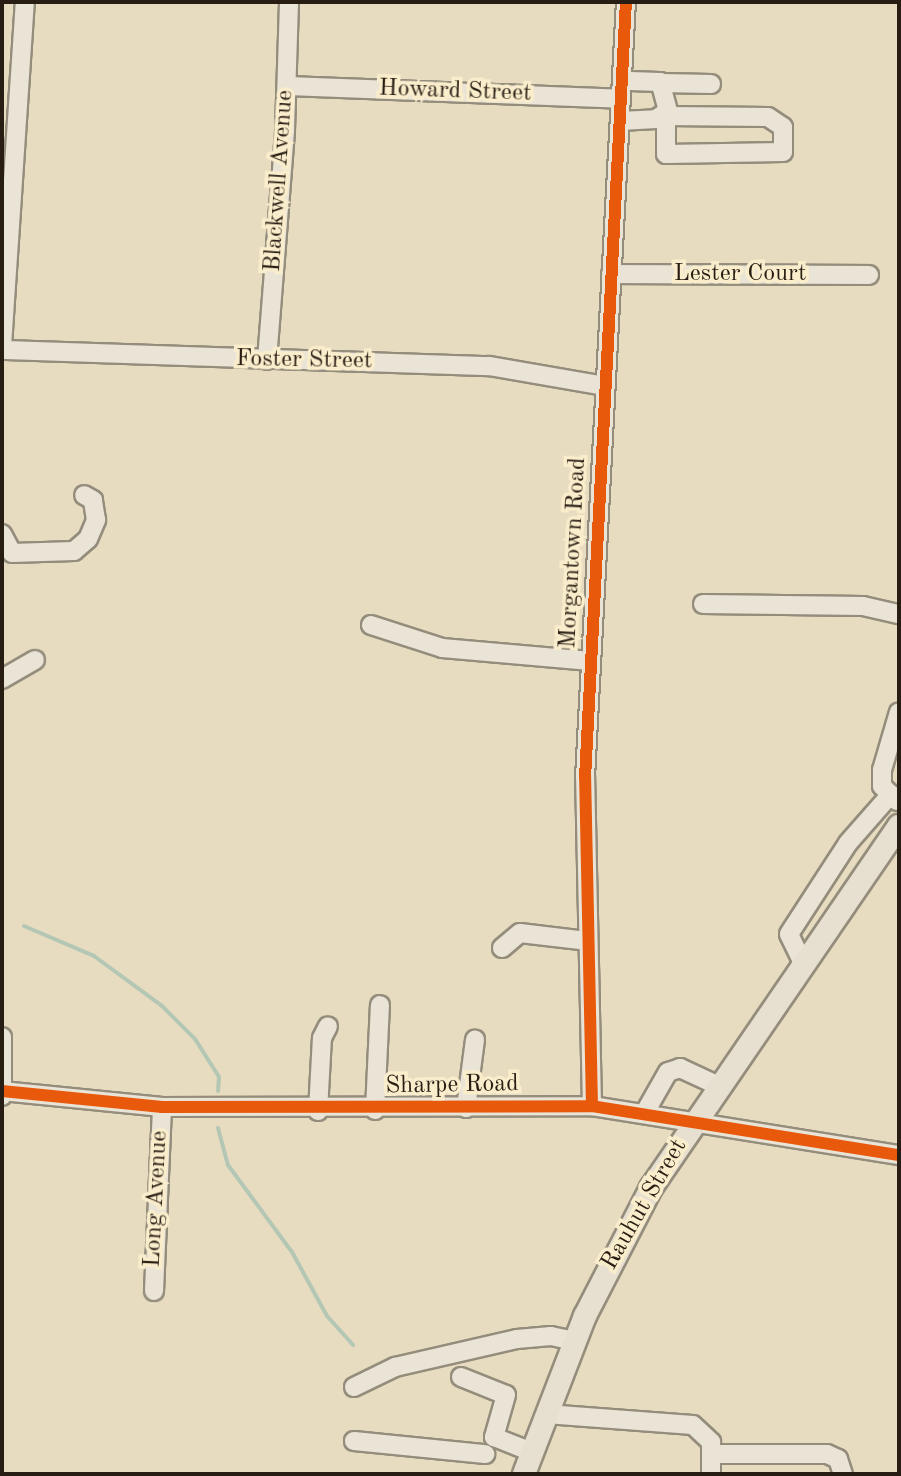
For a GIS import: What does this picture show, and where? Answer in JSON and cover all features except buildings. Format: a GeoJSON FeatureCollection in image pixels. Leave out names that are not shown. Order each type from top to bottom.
{"type":"FeatureCollection","features":[{"type":"Feature","properties":{"kind":"main road","name":"Rauhut Street"},"geometry":{"type":"LineString","coordinates":[[524,1474],[574,1341],[620,1242],[696,1122],[899,826]]}},
{"type":"Feature","properties":{"kind":"street"},"geometry":{"type":"LineString","coordinates":[[2,348],[25,2]]}},
{"type":"Feature","properties":{"kind":"street","name":"Blackwell Avenue"},"geometry":{"type":"LineString","coordinates":[[267,360],[288,86],[289,2]]}},
{"type":"Feature","properties":{"kind":"street","name":"Morgantown Road"},"geometry":{"type":"LineString","coordinates":[[592,1106],[585,778],[626,2]]}},
{"type":"Feature","properties":{"kind":"street"},"geometry":{"type":"LineString","coordinates":[[620,121],[666,116],[768,117],[783,127],[783,152],[666,154],[666,116],[668,97],[661,83]]}},
{"type":"Feature","properties":{"kind":"street","name":"Howard Street"},"geometry":{"type":"LineString","coordinates":[[288,86],[622,90],[661,83],[711,84]]}},
{"type":"Feature","properties":{"kind":"street","name":"Lester Court"},"geometry":{"type":"LineString","coordinates":[[611,274],[869,275]]}},
{"type":"Feature","properties":{"kind":"street","name":"Foster Street"},"geometry":{"type":"LineString","coordinates":[[2,348],[489,366],[605,386]]}},
{"type":"Feature","properties":{"kind":"street"},"geometry":{"type":"LineString","coordinates":[[2,534],[12,553],[74,551],[88,539],[96,520],[93,500],[84,495]]}},
{"type":"Feature","properties":{"kind":"street"},"geometry":{"type":"LineString","coordinates":[[703,604],[863,606],[899,614]]}},
{"type":"Feature","properties":{"kind":"street"},"geometry":{"type":"LineString","coordinates":[[371,625],[442,648],[590,661]]}},
{"type":"Feature","properties":{"kind":"street"},"geometry":{"type":"LineString","coordinates":[[2,679],[35,660]]}},
{"type":"Feature","properties":{"kind":"street"},"geometry":{"type":"LineString","coordinates":[[806,962],[789,934],[848,843],[895,799],[882,786],[882,770],[899,712]]}},
{"type":"Feature","properties":{"kind":"street"},"geometry":{"type":"LineString","coordinates":[[502,948],[520,933],[587,941]]}},
{"type":"Feature","properties":{"kind":"street"},"geometry":{"type":"LineString","coordinates":[[375,1110],[380,1005]]}},
{"type":"Feature","properties":{"kind":"street"},"geometry":{"type":"LineString","coordinates":[[318,1111],[322,1038],[328,1026]]}},
{"type":"Feature","properties":{"kind":"street"},"geometry":{"type":"LineString","coordinates":[[2,1037],[2,1092]]}},
{"type":"Feature","properties":{"kind":"street"},"geometry":{"type":"LineString","coordinates":[[466,1108],[475,1040]]}},
{"type":"Feature","properties":{"kind":"street"},"geometry":{"type":"LineString","coordinates":[[644,1114],[668,1072],[680,1068],[721,1087]]}},
{"type":"Feature","properties":{"kind":"street","name":"Sharpe Road"},"geometry":{"type":"LineString","coordinates":[[2,1092],[162,1107],[318,1111],[592,1106],[899,1155]]}},
{"type":"Feature","properties":{"kind":"street","name":"Long Avenue"},"geometry":{"type":"LineString","coordinates":[[154,1291],[162,1107]]}},
{"type":"Feature","properties":{"kind":"street"},"geometry":{"type":"LineString","coordinates":[[354,1387],[395,1367],[517,1339],[551,1336],[574,1341]]}},
{"type":"Feature","properties":{"kind":"street"},"geometry":{"type":"LineString","coordinates":[[461,1377],[506,1395],[494,1437],[485,1454],[485,1474]]}},
{"type":"Feature","properties":{"kind":"street"},"geometry":{"type":"LineString","coordinates":[[546,1414],[563,1419],[683,1421],[704,1431],[711,1454],[711,1474]]}},
{"type":"Feature","properties":{"kind":"street"},"geometry":{"type":"LineString","coordinates":[[494,1437],[532,1452]]}},
{"type":"Feature","properties":{"kind":"street"},"geometry":{"type":"LineString","coordinates":[[354,1441],[485,1454]]}},
{"type":"Feature","properties":{"kind":"street"},"geometry":{"type":"LineString","coordinates":[[711,1454],[827,1454],[838,1459],[843,1474]]}},
{"type":"Feature","properties":{"kind":"waterway"},"geometry":{"type":"LineString","coordinates":[[24,926],[94,956],[161,1005],[195,1039],[219,1077],[218,1091]]}},
{"type":"Feature","properties":{"kind":"waterway"},"geometry":{"type":"LineString","coordinates":[[218,1128],[228,1165],[292,1252],[327,1316],[353,1345]]}},
{"type":"Feature","properties":{"kind":"cycle path"},"geometry":{"type":"LineString","coordinates":[[592,1106],[585,778],[626,2]]}},
{"type":"Feature","properties":{"kind":"cycle path"},"geometry":{"type":"LineString","coordinates":[[2,1091],[162,1107],[592,1106],[899,1155]]}}]}
